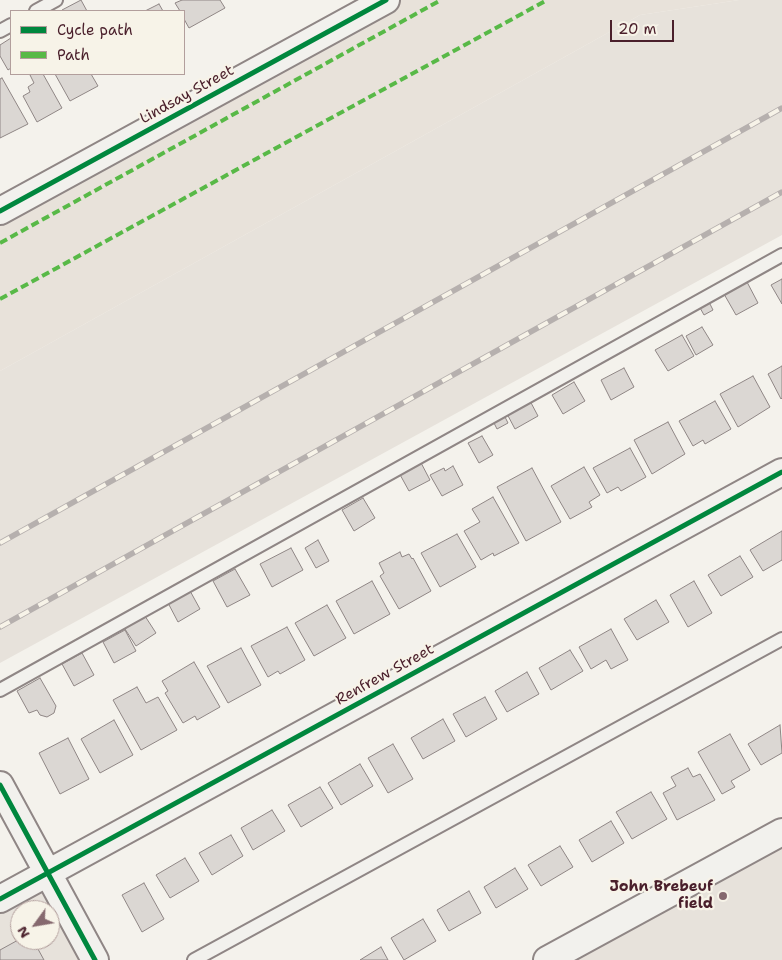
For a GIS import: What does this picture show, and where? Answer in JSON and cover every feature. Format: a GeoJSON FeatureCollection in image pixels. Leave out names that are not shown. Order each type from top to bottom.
{"type":"FeatureCollection","features":[{"type":"Feature","properties":{"kind":"street","name":"Lindsay Street"},"geometry":{"type":"LineString","coordinates":[[0,211],[386,0]]}},
{"type":"Feature","properties":{"kind":"street","name":"Renfrew Street"},"geometry":{"type":"LineString","coordinates":[[0,899],[782,472]]}},
{"type":"Feature","properties":{"kind":"street"},"geometry":{"type":"LineString","coordinates":[[0,784],[95,960]]}},
{"type":"Feature","properties":{"kind":"street"},"geometry":{"type":"LineString","coordinates":[[547,960],[782,832]]}},
{"type":"Feature","properties":{"kind":"lane"},"geometry":{"type":"LineString","coordinates":[[38,10],[56,0]]}},
{"type":"Feature","properties":{"kind":"lane"},"geometry":{"type":"LineString","coordinates":[[0,690],[782,255]]}},
{"type":"Feature","properties":{"kind":"lane"},"geometry":{"type":"LineString","coordinates":[[194,960],[782,639]]}},
{"type":"Feature","properties":{"kind":"shaded area"},"geometry":{"type":"Polygon","coordinates":[[[386,0],[739,0],[640,15],[0,371],[0,211],[386,0]]]}},
{"type":"Feature","properties":{"kind":"shaded area"},"geometry":{"type":"Polygon","coordinates":[[[739,0],[782,0],[782,235],[0,663],[0,371],[640,15],[739,0]]]}},
{"type":"Feature","properties":{"kind":"shaded area","name":"John Brebeuf field"},"geometry":{"type":"Polygon","coordinates":[[[782,832],[782,960],[547,960],[782,832]]]}},
{"type":"Feature","properties":{"kind":"shaded area"},"geometry":{"type":"Polygon","coordinates":[[[48,873],[95,960],[0,960],[0,899],[48,873]]]}},
{"type":"Feature","properties":{"kind":"building"},"geometry":{"type":"Polygon","coordinates":[[[81,0],[86,10],[62,10],[81,0]]]}},
{"type":"Feature","properties":{"kind":"building"},"geometry":{"type":"Polygon","coordinates":[[[182,0],[220,0],[225,8],[189,28],[185,21],[185,10],[179,10],[175,3],[182,0]]]}},
{"type":"Feature","properties":{"kind":"building"},"geometry":{"type":"Polygon","coordinates":[[[159,4],[162,10],[147,10],[159,4]]]}},
{"type":"Feature","properties":{"kind":"building"},"geometry":{"type":"Polygon","coordinates":[[[10,39],[10,69],[8,70],[0,56],[0,45],[10,39]]]}},
{"type":"Feature","properties":{"kind":"building"},"geometry":{"type":"Polygon","coordinates":[[[30,75],[44,75],[62,108],[37,122],[23,96],[30,92],[28,87],[34,83],[30,75]]]}},
{"type":"Feature","properties":{"kind":"building"},"geometry":{"type":"Polygon","coordinates":[[[56,75],[92,75],[98,86],[70,101],[56,75]]]}},
{"type":"Feature","properties":{"kind":"building"},"geometry":{"type":"Polygon","coordinates":[[[2,78],[28,124],[0,138],[0,79],[2,78]]]}},
{"type":"Feature","properties":{"kind":"building"},"geometry":{"type":"Polygon","coordinates":[[[782,279],[782,304],[771,285],[782,279]]]}},
{"type":"Feature","properties":{"kind":"building"},"geometry":{"type":"Polygon","coordinates":[[[747,282],[758,303],[736,315],[724,294],[747,282]]]}},
{"type":"Feature","properties":{"kind":"building"},"geometry":{"type":"Polygon","coordinates":[[[708,300],[713,310],[704,315],[699,306],[708,300]]]}},
{"type":"Feature","properties":{"kind":"building"},"geometry":{"type":"Polygon","coordinates":[[[702,327],[713,345],[696,355],[686,336],[702,327]]]}},
{"type":"Feature","properties":{"kind":"building"},"geometry":{"type":"Polygon","coordinates":[[[682,335],[694,356],[668,371],[655,350],[682,335]]]}},
{"type":"Feature","properties":{"kind":"building"},"geometry":{"type":"Polygon","coordinates":[[[782,366],[782,398],[781,399],[768,374],[782,366]]]}},
{"type":"Feature","properties":{"kind":"building"},"geometry":{"type":"Polygon","coordinates":[[[624,368],[634,387],[611,400],[601,380],[624,368]]]}},
{"type":"Feature","properties":{"kind":"building"},"geometry":{"type":"Polygon","coordinates":[[[753,376],[770,407],[738,427],[720,394],[753,376]]]}},
{"type":"Feature","properties":{"kind":"building"},"geometry":{"type":"Polygon","coordinates":[[[574,382],[585,401],[563,414],[552,395],[574,382]]]}},
{"type":"Feature","properties":{"kind":"building"},"geometry":{"type":"Polygon","coordinates":[[[529,399],[538,416],[515,429],[506,412],[529,399]]]}},
{"type":"Feature","properties":{"kind":"building"},"geometry":{"type":"Polygon","coordinates":[[[715,401],[731,429],[705,444],[703,440],[693,446],[679,421],[715,401]]]}},
{"type":"Feature","properties":{"kind":"building"},"geometry":{"type":"Polygon","coordinates":[[[504,415],[508,423],[497,429],[493,421],[504,415]]]}},
{"type":"Feature","properties":{"kind":"building"},"geometry":{"type":"Polygon","coordinates":[[[668,422],[685,454],[652,474],[634,440],[668,422]]]}},
{"type":"Feature","properties":{"kind":"building"},"geometry":{"type":"Polygon","coordinates":[[[482,436],[493,455],[479,463],[468,443],[482,436]]]}},
{"type":"Feature","properties":{"kind":"building"},"geometry":{"type":"Polygon","coordinates":[[[630,448],[646,477],[621,491],[618,487],[607,493],[593,468],[630,448]]]}},
{"type":"Feature","properties":{"kind":"building"},"geometry":{"type":"Polygon","coordinates":[[[419,459],[430,480],[409,491],[398,471],[419,459]]]}},
{"type":"Feature","properties":{"kind":"building"},"geometry":{"type":"Polygon","coordinates":[[[453,466],[463,485],[442,496],[430,475],[444,468],[445,471],[453,466]]]}},
{"type":"Feature","properties":{"kind":"building"},"geometry":{"type":"Polygon","coordinates":[[[584,467],[600,495],[589,502],[592,507],[570,519],[551,486],[584,467]]]}},
{"type":"Feature","properties":{"kind":"building"},"geometry":{"type":"Polygon","coordinates":[[[532,468],[561,522],[526,541],[497,487],[532,468]]]}},
{"type":"Feature","properties":{"kind":"building"},"geometry":{"type":"Polygon","coordinates":[[[493,497],[519,543],[494,556],[493,553],[481,560],[464,531],[480,522],[472,509],[493,497]]]}},
{"type":"Feature","properties":{"kind":"building"},"geometry":{"type":"Polygon","coordinates":[[[363,498],[375,518],[354,531],[342,510],[363,498]]]}},
{"type":"Feature","properties":{"kind":"building"},"geometry":{"type":"Polygon","coordinates":[[[782,531],[782,560],[763,571],[750,550],[782,531]]]}},
{"type":"Feature","properties":{"kind":"building"},"geometry":{"type":"Polygon","coordinates":[[[457,534],[476,567],[440,587],[421,553],[457,534]]]}},
{"type":"Feature","properties":{"kind":"building"},"geometry":{"type":"Polygon","coordinates":[[[318,540],[329,561],[316,568],[305,548],[318,540]]]}},
{"type":"Feature","properties":{"kind":"building"},"geometry":{"type":"Polygon","coordinates":[[[291,548],[303,570],[272,587],[260,564],[291,548]]]}},
{"type":"Feature","properties":{"kind":"building"},"geometry":{"type":"Polygon","coordinates":[[[400,552],[402,557],[409,554],[413,558],[431,591],[399,609],[380,576],[384,573],[379,563],[400,552]]]}},
{"type":"Feature","properties":{"kind":"building"},"geometry":{"type":"Polygon","coordinates":[[[740,556],[753,577],[721,596],[708,575],[740,556]]]}},
{"type":"Feature","properties":{"kind":"building"},"geometry":{"type":"Polygon","coordinates":[[[235,569],[250,595],[227,607],[213,581],[235,569]]]}},
{"type":"Feature","properties":{"kind":"building"},"geometry":{"type":"Polygon","coordinates":[[[372,581],[390,614],[354,634],[336,601],[372,581]]]}},
{"type":"Feature","properties":{"kind":"building"},"geometry":{"type":"Polygon","coordinates":[[[694,581],[712,613],[688,627],[670,595],[694,581]]]}},
{"type":"Feature","properties":{"kind":"building"},"geometry":{"type":"Polygon","coordinates":[[[189,589],[200,609],[178,622],[167,601],[189,589]]]}},
{"type":"Feature","properties":{"kind":"building"},"geometry":{"type":"Polygon","coordinates":[[[656,600],[669,622],[637,640],[624,619],[656,600]]]}},
{"type":"Feature","properties":{"kind":"building"},"geometry":{"type":"Polygon","coordinates":[[[327,605],[346,638],[314,656],[295,623],[327,605]]]}},
{"type":"Feature","properties":{"kind":"building"},"geometry":{"type":"Polygon","coordinates":[[[143,613],[156,633],[136,646],[123,626],[143,613]]]}},
{"type":"Feature","properties":{"kind":"building"},"geometry":{"type":"Polygon","coordinates":[[[287,627],[305,660],[280,674],[278,671],[268,677],[251,646],[287,627]]]}},
{"type":"Feature","properties":{"kind":"building"},"geometry":{"type":"Polygon","coordinates":[[[611,629],[628,660],[611,669],[606,660],[591,669],[579,647],[611,629]]]}},
{"type":"Feature","properties":{"kind":"building"},"geometry":{"type":"Polygon","coordinates":[[[125,630],[136,651],[114,663],[103,642],[125,630]]]}},
{"type":"Feature","properties":{"kind":"building"},"geometry":{"type":"Polygon","coordinates":[[[241,648],[261,685],[228,703],[207,666],[241,648]]]}},
{"type":"Feature","properties":{"kind":"building"},"geometry":{"type":"Polygon","coordinates":[[[570,650],[583,671],[551,690],[539,668],[570,650]]]}},
{"type":"Feature","properties":{"kind":"building"},"geometry":{"type":"Polygon","coordinates":[[[82,653],[94,675],[74,686],[62,664],[82,653]]]}},
{"type":"Feature","properties":{"kind":"building"},"geometry":{"type":"Polygon","coordinates":[[[194,662],[220,707],[197,720],[195,716],[183,723],[165,693],[168,691],[162,681],[194,662]]]}},
{"type":"Feature","properties":{"kind":"building"},"geometry":{"type":"Polygon","coordinates":[[[527,672],[539,694],[507,712],[495,691],[527,672]]]}},
{"type":"Feature","properties":{"kind":"building"},"geometry":{"type":"Polygon","coordinates":[[[40,678],[56,706],[54,713],[47,717],[40,715],[37,710],[29,713],[17,691],[40,678]]]}},
{"type":"Feature","properties":{"kind":"building"},"geometry":{"type":"Polygon","coordinates":[[[137,687],[146,703],[158,697],[177,730],[141,750],[113,700],[137,687]]]}},
{"type":"Feature","properties":{"kind":"building"},"geometry":{"type":"Polygon","coordinates":[[[485,697],[497,719],[466,737],[453,714],[485,697]]]}},
{"type":"Feature","properties":{"kind":"building"},"geometry":{"type":"Polygon","coordinates":[[[443,719],[455,741],[423,759],[411,738],[443,719]]]}},
{"type":"Feature","properties":{"kind":"building"},"geometry":{"type":"Polygon","coordinates":[[[114,720],[133,755],[100,773],[81,739],[114,720]]]}},
{"type":"Feature","properties":{"kind":"building"},"geometry":{"type":"Polygon","coordinates":[[[780,725],[782,753],[761,765],[748,744],[780,725]]]}},
{"type":"Feature","properties":{"kind":"building"},"geometry":{"type":"Polygon","coordinates":[[[730,734],[750,770],[731,781],[735,787],[722,794],[698,752],[730,734]]]}},
{"type":"Feature","properties":{"kind":"building"},"geometry":{"type":"Polygon","coordinates":[[[68,738],[89,779],[60,794],[39,753],[68,738]]]}},
{"type":"Feature","properties":{"kind":"building"},"geometry":{"type":"Polygon","coordinates":[[[393,744],[413,779],[388,793],[368,758],[393,744]]]}},
{"type":"Feature","properties":{"kind":"building"},"geometry":{"type":"Polygon","coordinates":[[[360,764],[373,786],[341,805],[328,783],[360,764]]]}},
{"type":"Feature","properties":{"kind":"building"},"geometry":{"type":"Polygon","coordinates":[[[688,768],[693,777],[700,774],[715,800],[677,820],[663,793],[676,786],[671,777],[688,768]]]}},
{"type":"Feature","properties":{"kind":"building"},"geometry":{"type":"Polygon","coordinates":[[[320,787],[333,808],[301,827],[288,805],[320,787]]]}},
{"type":"Feature","properties":{"kind":"building"},"geometry":{"type":"Polygon","coordinates":[[[651,792],[667,819],[632,839],[616,812],[651,792]]]}},
{"type":"Feature","properties":{"kind":"building"},"geometry":{"type":"Polygon","coordinates":[[[272,810],[285,831],[253,850],[241,828],[272,810]]]}},
{"type":"Feature","properties":{"kind":"building"},"geometry":{"type":"Polygon","coordinates":[[[611,821],[624,843],[592,862],[579,840],[611,821]]]}},
{"type":"Feature","properties":{"kind":"building"},"geometry":{"type":"Polygon","coordinates":[[[231,835],[243,856],[212,875],[199,853],[231,835]]]}},
{"type":"Feature","properties":{"kind":"building"},"geometry":{"type":"Polygon","coordinates":[[[560,846],[573,867],[541,886],[528,865],[560,846]]]}},
{"type":"Feature","properties":{"kind":"building"},"geometry":{"type":"Polygon","coordinates":[[[185,858],[199,881],[170,898],[156,875],[185,858]]]}},
{"type":"Feature","properties":{"kind":"building"},"geometry":{"type":"Polygon","coordinates":[[[515,868],[528,889],[496,908],[484,887],[515,868]]]}},
{"type":"Feature","properties":{"kind":"building"},"geometry":{"type":"Polygon","coordinates":[[[144,883],[164,919],[142,932],[122,895],[144,883]]]}},
{"type":"Feature","properties":{"kind":"building"},"geometry":{"type":"Polygon","coordinates":[[[469,891],[481,913],[449,931],[437,910],[469,891]]]}},
{"type":"Feature","properties":{"kind":"building"},"geometry":{"type":"Polygon","coordinates":[[[423,919],[436,941],[404,960],[391,938],[423,919]]]}},
{"type":"Feature","properties":{"kind":"building"},"geometry":{"type":"Polygon","coordinates":[[[10,944],[10,950],[38,950],[44,960],[0,960],[0,950],[10,944]]]}},
{"type":"Feature","properties":{"kind":"building"},"geometry":{"type":"Polygon","coordinates":[[[381,947],[388,960],[360,960],[381,947]]]}},
{"type":"Feature","properties":{"kind":"railway"},"geometry":{"type":"LineString","coordinates":[[0,543],[782,108]]}},
{"type":"Feature","properties":{"kind":"railway"},"geometry":{"type":"LineString","coordinates":[[0,627],[782,192]]}},
{"type":"Feature","properties":{"kind":"marked path"},"geometry":{"type":"LineString","coordinates":[[0,243],[441,0]]}},
{"type":"Feature","properties":{"kind":"marked path"},"geometry":{"type":"LineString","coordinates":[[0,299],[547,0]]}},
{"type":"Feature","properties":{"kind":"cycle path"},"geometry":{"type":"LineString","coordinates":[[0,211],[386,0]]}},
{"type":"Feature","properties":{"kind":"cycle path"},"geometry":{"type":"LineString","coordinates":[[0,899],[782,472]]}},
{"type":"Feature","properties":{"kind":"cycle path"},"geometry":{"type":"LineString","coordinates":[[0,785],[95,960]]}},
{"type":"Feature","properties":{"kind":"place","name":"John Brebeuf field"},"geometry":{"type":"Point","coordinates":[723,896]}}]}
